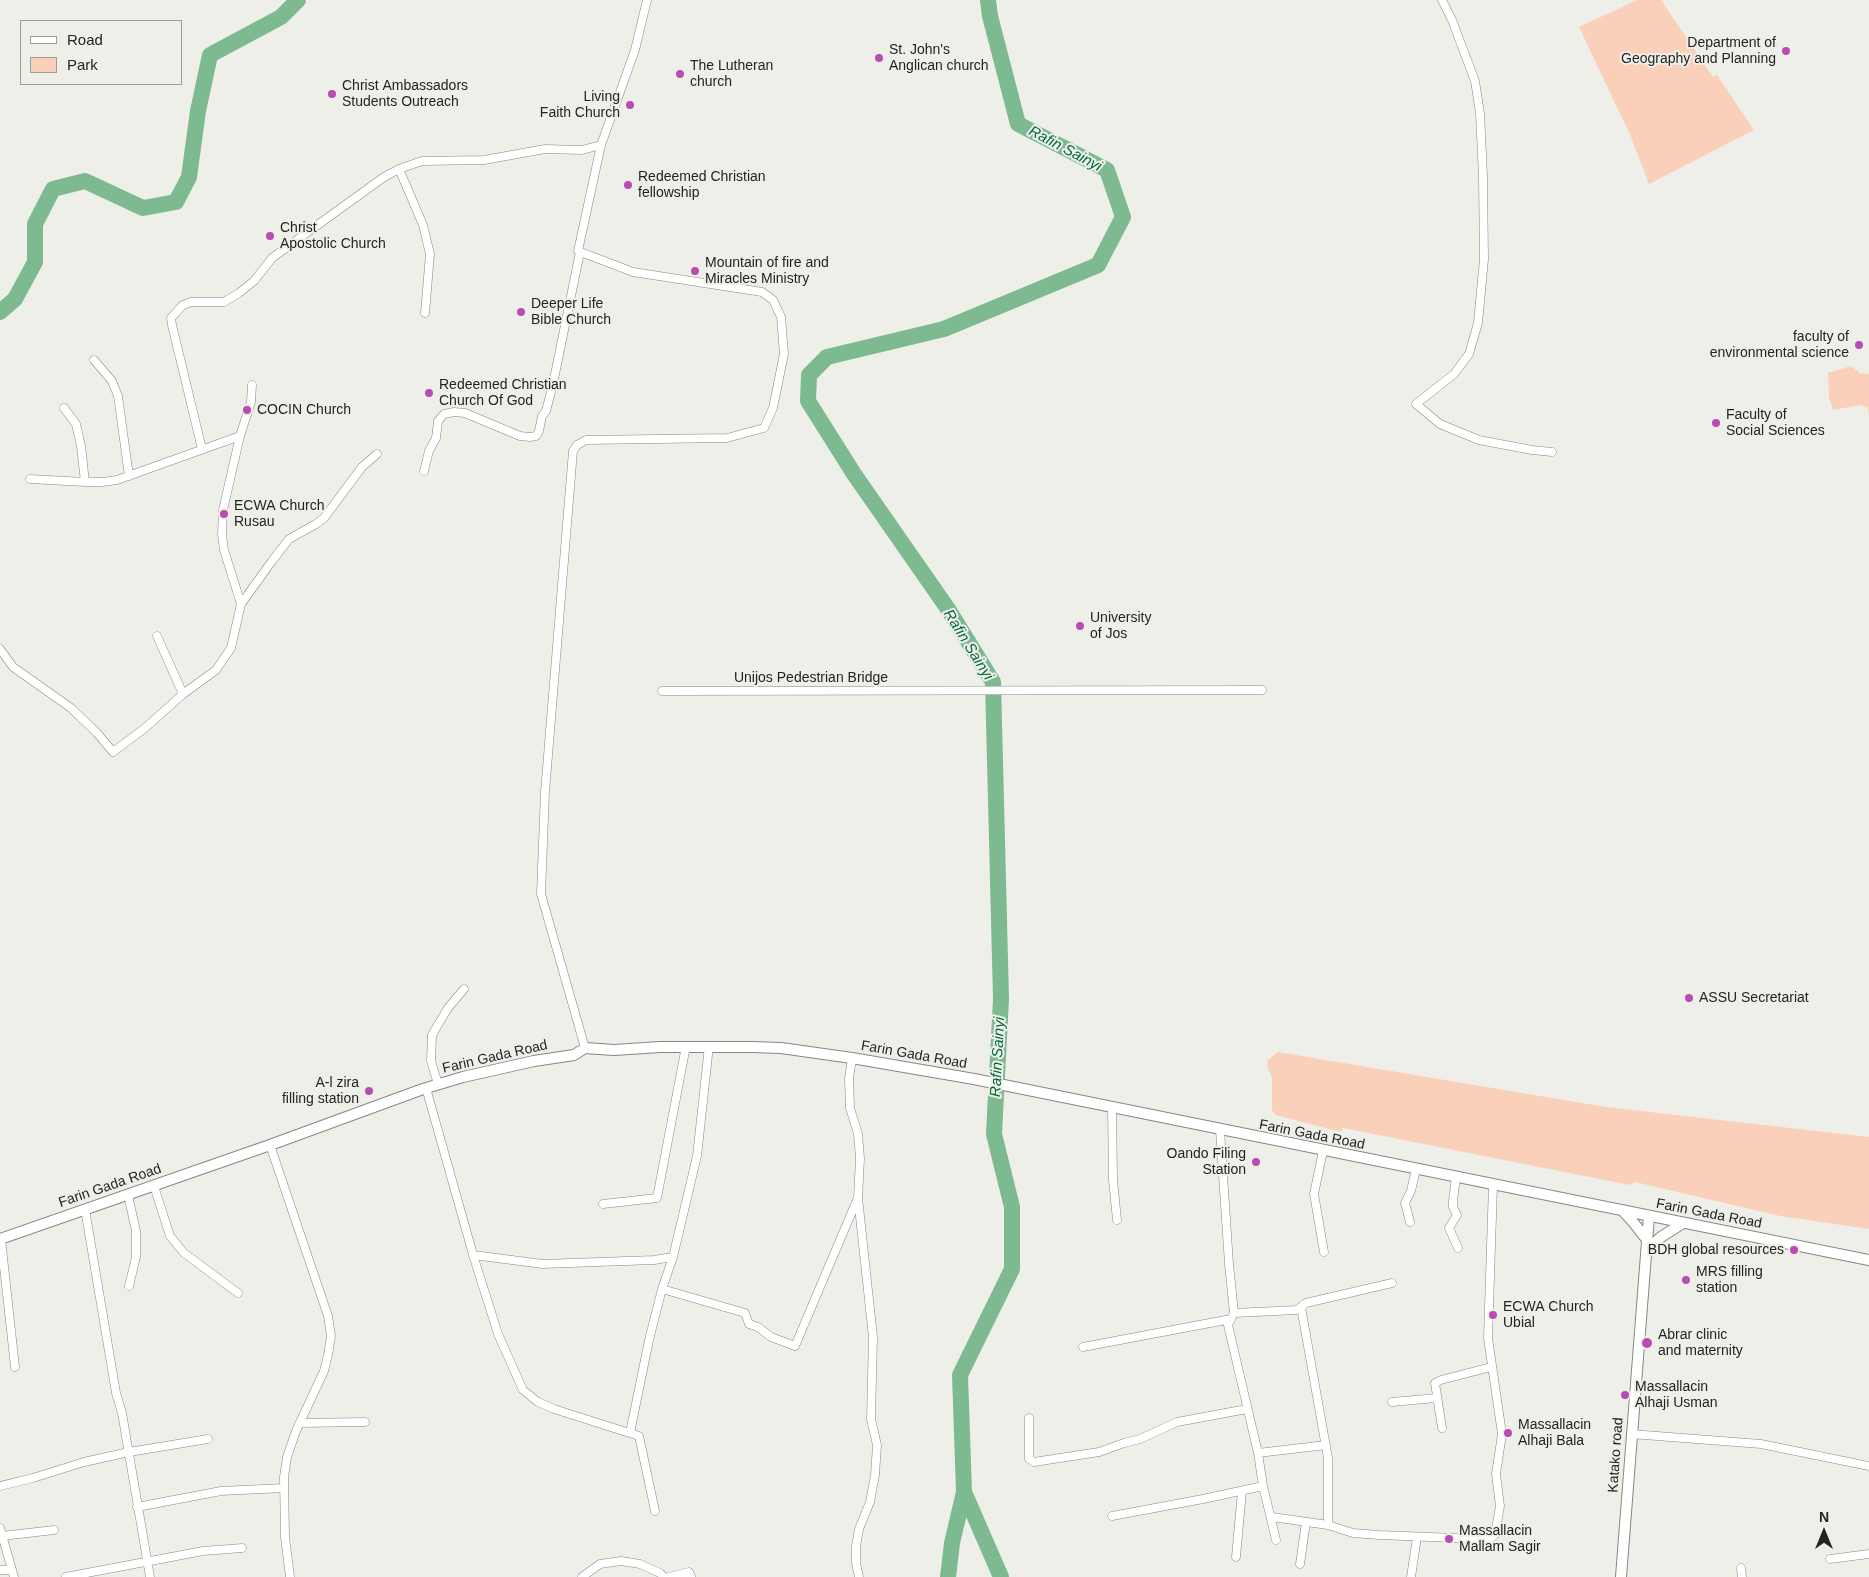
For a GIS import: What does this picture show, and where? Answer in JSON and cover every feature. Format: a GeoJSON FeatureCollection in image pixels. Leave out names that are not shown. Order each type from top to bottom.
{"type":"FeatureCollection","features":[{"type":"Feature","properties":{"kind":"main road","name":"Farin Gada Road"},"geometry":{"type":"LineString","coordinates":[[0,1239],[438,1084],[499,1068],[574,1055],[585,1048],[614,1050],[709,1046],[781,1048],[974,1079],[1416,1170],[1869,1260]]}},
{"type":"Feature","properties":{"kind":"main road"},"geometry":{"type":"LineString","coordinates":[[1622,1210],[1633,1222],[1648,1245],[1683,1223]]}},
{"type":"Feature","properties":{"kind":"main road","name":"Katako road"},"geometry":{"type":"LineString","coordinates":[[1621,1577],[1649,1216]]}},
{"type":"Feature","properties":{"kind":"street"},"geometry":{"type":"LineString","coordinates":[[424,471],[429,451],[436,438],[438,421],[444,414],[454,412],[465,413],[520,436],[536,436],[539,431],[553,384],[580,252],[578,251],[601,146],[635,50],[648,4],[647,0]]}},
{"type":"Feature","properties":{"kind":"street"},"geometry":{"type":"LineString","coordinates":[[1442,0],[1452,20],[1475,81],[1479,105],[1483,177],[1484,259],[1478,323],[1469,354],[1454,374],[1416,404],[1440,424],[1479,440],[1552,452]]}},
{"type":"Feature","properties":{"kind":"street"},"geometry":{"type":"LineString","coordinates":[[202,449],[171,318],[174,312],[183,305],[191,302],[224,302],[239,293],[254,281],[272,258],[384,177],[400,169],[422,161],[484,160],[545,149],[582,150],[601,146]]}},
{"type":"Feature","properties":{"kind":"street"},"geometry":{"type":"LineString","coordinates":[[400,169],[423,226],[430,254],[425,313]]}},
{"type":"Feature","properties":{"kind":"street"},"geometry":{"type":"LineString","coordinates":[[580,252],[633,272],[762,292],[773,300],[781,317],[784,354],[773,408],[764,428],[727,438],[586,440],[577,445],[574,451],[545,792],[541,894],[585,1048]]}},
{"type":"Feature","properties":{"kind":"street"},"geometry":{"type":"LineString","coordinates":[[94,360],[112,382],[118,396],[128,476]]}},
{"type":"Feature","properties":{"kind":"street"},"geometry":{"type":"LineString","coordinates":[[241,604],[224,550],[222,535],[223,510],[240,436],[249,410],[252,386]]}},
{"type":"Feature","properties":{"kind":"street"},"geometry":{"type":"LineString","coordinates":[[64,408],[76,424],[81,446],[85,482]]}},
{"type":"Feature","properties":{"kind":"street"},"geometry":{"type":"LineString","coordinates":[[30,479],[102,482],[128,476],[240,436]]}},
{"type":"Feature","properties":{"kind":"street"},"geometry":{"type":"LineString","coordinates":[[0,649],[13,667],[71,708],[97,733],[113,752],[216,670],[231,648],[241,604],[288,539],[324,518],[362,466],[377,454]]}},
{"type":"Feature","properties":{"kind":"street"},"geometry":{"type":"LineString","coordinates":[[157,636],[184,694]]}},
{"type":"Feature","properties":{"kind":"street","name":"Unijos Pedestrian Bridge"},"geometry":{"type":"LineString","coordinates":[[662,691],[1262,690]]}},
{"type":"Feature","properties":{"kind":"street"},"geometry":{"type":"LineString","coordinates":[[438,1084],[431,1061],[432,1035],[448,1008],[464,989]]}},
{"type":"Feature","properties":{"kind":"street"},"geometry":{"type":"LineString","coordinates":[[603,1204],[656,1198],[686,1046]]}},
{"type":"Feature","properties":{"kind":"street"},"geometry":{"type":"LineString","coordinates":[[630,1433],[662,1289],[673,1257],[697,1156],[709,1046]]}},
{"type":"Feature","properties":{"kind":"street"},"geometry":{"type":"LineString","coordinates":[[852,1058],[849,1080],[850,1108],[858,1134],[860,1150],[858,1198],[873,1336],[871,1419],[877,1445],[875,1474],[870,1502],[859,1529],[856,1546],[856,1563],[859,1577]]}},
{"type":"Feature","properties":{"kind":"street"},"geometry":{"type":"LineString","coordinates":[[426,1088],[473,1255],[498,1334],[523,1390],[538,1402],[554,1409],[639,1436],[655,1511]]}},
{"type":"Feature","properties":{"kind":"street"},"geometry":{"type":"LineString","coordinates":[[1112,1108],[1113,1180],[1117,1220]]}},
{"type":"Feature","properties":{"kind":"street"},"geometry":{"type":"LineString","coordinates":[[1220,1130],[1233,1316],[1228,1325],[1276,1540]]}},
{"type":"Feature","properties":{"kind":"street"},"geometry":{"type":"LineString","coordinates":[[270,1145],[328,1316],[331,1336],[324,1372],[300,1423],[287,1457],[284,1488],[285,1537],[290,1577]]}},
{"type":"Feature","properties":{"kind":"street"},"geometry":{"type":"LineString","coordinates":[[1323,1151],[1314,1194],[1324,1252]]}},
{"type":"Feature","properties":{"kind":"street"},"geometry":{"type":"LineString","coordinates":[[1410,1222],[1405,1203],[1411,1191],[1416,1170]]}},
{"type":"Feature","properties":{"kind":"street"},"geometry":{"type":"LineString","coordinates":[[1456,1177],[1452,1201],[1457,1215],[1449,1228],[1458,1248]]}},
{"type":"Feature","properties":{"kind":"street"},"geometry":{"type":"LineString","coordinates":[[1272,1518],[1328,1526],[1353,1533],[1481,1539],[1490,1538],[1495,1534],[1500,1506],[1496,1474],[1502,1434],[1488,1338],[1493,1185]]}},
{"type":"Feature","properties":{"kind":"street"},"geometry":{"type":"LineString","coordinates":[[154,1186],[170,1236],[184,1253],[238,1293]]}},
{"type":"Feature","properties":{"kind":"street"},"geometry":{"type":"LineString","coordinates":[[128,1195],[136,1231],[136,1257],[129,1286]]}},
{"type":"Feature","properties":{"kind":"street"},"geometry":{"type":"LineString","coordinates":[[662,1289],[745,1313],[749,1324],[771,1337],[795,1346],[858,1198]]}},
{"type":"Feature","properties":{"kind":"street"},"geometry":{"type":"LineString","coordinates":[[85,1209],[150,1577]]}},
{"type":"Feature","properties":{"kind":"street"},"geometry":{"type":"LineString","coordinates":[[0,1239],[15,1368]]}},
{"type":"Feature","properties":{"kind":"street"},"geometry":{"type":"LineString","coordinates":[[473,1255],[543,1264],[654,1260],[673,1257]]}},
{"type":"Feature","properties":{"kind":"street"},"geometry":{"type":"LineString","coordinates":[[1083,1347],[1233,1316],[1297,1310],[1306,1303],[1392,1283]]}},
{"type":"Feature","properties":{"kind":"street"},"geometry":{"type":"LineString","coordinates":[[1301,1307],[1328,1458],[1328,1526]]}},
{"type":"Feature","properties":{"kind":"street"},"geometry":{"type":"LineString","coordinates":[[1442,1428],[1435,1383],[1491,1367]]}},
{"type":"Feature","properties":{"kind":"street"},"geometry":{"type":"LineString","coordinates":[[1392,1402],[1437,1398]]}},
{"type":"Feature","properties":{"kind":"street"},"geometry":{"type":"LineString","coordinates":[[1029,1418],[1029,1459],[1034,1462],[1099,1452],[1140,1439],[1177,1422],[1247,1409]]}},
{"type":"Feature","properties":{"kind":"street"},"geometry":{"type":"LineString","coordinates":[[300,1423],[365,1422]]}},
{"type":"Feature","properties":{"kind":"street"},"geometry":{"type":"LineString","coordinates":[[1631,1434],[1761,1444],[1869,1466]]}},
{"type":"Feature","properties":{"kind":"street"},"geometry":{"type":"LineString","coordinates":[[0,1486],[84,1462],[129,1452],[208,1439]]}},
{"type":"Feature","properties":{"kind":"street"},"geometry":{"type":"LineString","coordinates":[[1258,1454],[1326,1446]]}},
{"type":"Feature","properties":{"kind":"street"},"geometry":{"type":"LineString","coordinates":[[1112,1516],[1263,1486]]}},
{"type":"Feature","properties":{"kind":"street"},"geometry":{"type":"LineString","coordinates":[[137,1507],[221,1491],[284,1488]]}},
{"type":"Feature","properties":{"kind":"street"},"geometry":{"type":"LineString","coordinates":[[1236,1557],[1242,1491]]}},
{"type":"Feature","properties":{"kind":"street"},"geometry":{"type":"LineString","coordinates":[[1300,1564],[1306,1522]]}},
{"type":"Feature","properties":{"kind":"street"},"geometry":{"type":"LineString","coordinates":[[0,1528],[13,1574]]}},
{"type":"Feature","properties":{"kind":"street"},"geometry":{"type":"LineString","coordinates":[[2,1536],[54,1530]]}},
{"type":"Feature","properties":{"kind":"street"},"geometry":{"type":"LineString","coordinates":[[1411,1577],[1417,1537]]}},
{"type":"Feature","properties":{"kind":"street"},"geometry":{"type":"LineString","coordinates":[[66,1577],[203,1550],[242,1548]]}},
{"type":"Feature","properties":{"kind":"street"},"geometry":{"type":"LineString","coordinates":[[1830,1559],[1869,1554]]}},
{"type":"Feature","properties":{"kind":"street"},"geometry":{"type":"LineString","coordinates":[[582,1577],[600,1564],[620,1561],[640,1564],[660,1573],[664,1577]]}},
{"type":"Feature","properties":{"kind":"street"},"geometry":{"type":"LineString","coordinates":[[1741,1568],[1742,1577]]}},
{"type":"Feature","properties":{"kind":"street"},"geometry":{"type":"LineString","coordinates":[[0,1570],[13,1574]]}},
{"type":"Feature","properties":{"kind":"street"},"geometry":{"type":"LineString","coordinates":[[669,1577],[689,1572],[691,1577]]}},
{"type":"Feature","properties":{"kind":"green space"},"geometry":{"type":"Polygon","coordinates":[[[1637,0],[1661,0],[1713,77],[1717,75],[1754,130],[1649,184],[1631,137],[1579,27],[1637,0]]]}},
{"type":"Feature","properties":{"kind":"green space"},"geometry":{"type":"Polygon","coordinates":[[[1851,366],[1860,373],[1869,374],[1869,416],[1868,408],[1860,405],[1833,410],[1829,398],[1828,373],[1851,366]]]}},
{"type":"Feature","properties":{"kind":"green space"},"geometry":{"type":"Polygon","coordinates":[[[1278,1052],[1606,1107],[1869,1137],[1869,1229],[1780,1216],[1635,1182],[1630,1185],[1343,1128],[1341,1132],[1275,1115],[1272,1110],[1272,1077],[1267,1066],[1268,1060],[1278,1052]]]}},
{"type":"Feature","properties":{"kind":"waterway"},"geometry":{"type":"LineString","coordinates":[[0,312],[15,299],[35,262],[35,224],[53,189],[85,181],[143,208],[176,202],[189,177],[198,111],[210,55],[281,17],[298,0]]}},
{"type":"Feature","properties":{"kind":"waterway","name":"Rafin Sainyi"},"geometry":{"type":"LineString","coordinates":[[988,0],[990,16],[1018,124],[1107,170],[1123,217],[1098,265],[944,329],[827,357],[809,375],[808,401],[854,474],[948,609],[993,682],[1001,999],[994,1134],[1012,1207],[1012,1269],[960,1375],[964,1492],[1001,1577]]}},
{"type":"Feature","properties":{"kind":"waterway"},"geometry":{"type":"LineString","coordinates":[[948,1577],[952,1543],[964,1492]]}},
{"type":"Feature","properties":{"kind":"place","name":"Department of Geography and Planning"},"geometry":{"type":"Point","coordinates":[1786,51]}},
{"type":"Feature","properties":{"kind":"place","name":"St. John's Anglican church"},"geometry":{"type":"Point","coordinates":[879,58]}},
{"type":"Feature","properties":{"kind":"place","name":"The Lutheran church"},"geometry":{"type":"Point","coordinates":[680,74]}},
{"type":"Feature","properties":{"kind":"place","name":"Christ Ambassadors Students Outreach"},"geometry":{"type":"Point","coordinates":[332,94]}},
{"type":"Feature","properties":{"kind":"place","name":"Living Faith Church"},"geometry":{"type":"Point","coordinates":[630,105]}},
{"type":"Feature","properties":{"kind":"place","name":"Redeemed Christian fellowship"},"geometry":{"type":"Point","coordinates":[628,185]}},
{"type":"Feature","properties":{"kind":"place","name":"Christ Apostolic Church"},"geometry":{"type":"Point","coordinates":[270,236]}},
{"type":"Feature","properties":{"kind":"place","name":"Mountain of fire and Miracles Ministry"},"geometry":{"type":"Point","coordinates":[695,271]}},
{"type":"Feature","properties":{"kind":"place","name":"Deeper Life Bible Church"},"geometry":{"type":"Point","coordinates":[521,312]}},
{"type":"Feature","properties":{"kind":"place","name":"faculty of environmental science"},"geometry":{"type":"Point","coordinates":[1859,345]}},
{"type":"Feature","properties":{"kind":"place","name":"Redeemed Christian Church Of God"},"geometry":{"type":"Point","coordinates":[429,393]}},
{"type":"Feature","properties":{"kind":"place","name":"COCIN Church"},"geometry":{"type":"Point","coordinates":[247,410]}},
{"type":"Feature","properties":{"kind":"place","name":"Faculty of Social Sciences"},"geometry":{"type":"Point","coordinates":[1716,423]}},
{"type":"Feature","properties":{"kind":"place","name":"ECWA Church Rusau"},"geometry":{"type":"Point","coordinates":[224,514]}},
{"type":"Feature","properties":{"kind":"place","name":"University of Jos"},"geometry":{"type":"Point","coordinates":[1080,626]}},
{"type":"Feature","properties":{"kind":"place","name":"ASSU Secretariat"},"geometry":{"type":"Point","coordinates":[1689,998]}},
{"type":"Feature","properties":{"kind":"place","name":"A-l zira filling station"},"geometry":{"type":"Point","coordinates":[369,1091]}},
{"type":"Feature","properties":{"kind":"place","name":"Oando Filing Station"},"geometry":{"type":"Point","coordinates":[1256,1162]}},
{"type":"Feature","properties":{"kind":"place","name":"BDH global resources"},"geometry":{"type":"Point","coordinates":[1794,1250]}},
{"type":"Feature","properties":{"kind":"place","name":"MRS filling station"},"geometry":{"type":"Point","coordinates":[1686,1280]}},
{"type":"Feature","properties":{"kind":"place","name":"ECWA Church Ubial"},"geometry":{"type":"Point","coordinates":[1493,1315]}},
{"type":"Feature","properties":{"kind":"place","name":"Abrar clinic and maternity"},"geometry":{"type":"Point","coordinates":[1647,1343]}},
{"type":"Feature","properties":{"kind":"place","name":"Massallacin Alhaji Usman"},"geometry":{"type":"Point","coordinates":[1625,1395]}},
{"type":"Feature","properties":{"kind":"place","name":"Massallacin Alhaji Bala"},"geometry":{"type":"Point","coordinates":[1508,1433]}},
{"type":"Feature","properties":{"kind":"place","name":"Massallacin Mallam Sagir"},"geometry":{"type":"Point","coordinates":[1449,1539]}}]}
